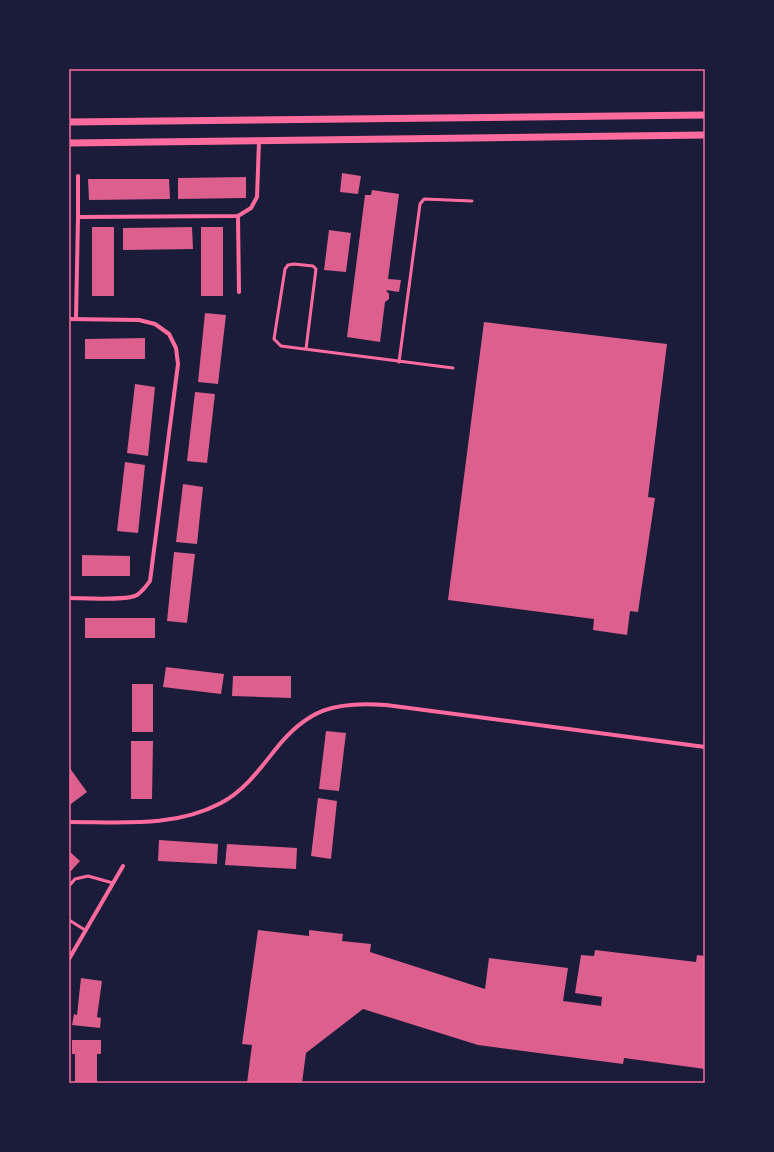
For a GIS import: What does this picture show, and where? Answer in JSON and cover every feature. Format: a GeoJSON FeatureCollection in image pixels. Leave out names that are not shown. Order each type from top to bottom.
{"type":"FeatureCollection","features":[{"type":"Feature","properties":{"kind":"street"},"geometry":{"type":"LineString","coordinates":[[69,122],[705,115]]}},
{"type":"Feature","properties":{"kind":"street"},"geometry":{"type":"LineString","coordinates":[[69,144],[705,135]]}},
{"type":"Feature","properties":{"kind":"street"},"geometry":{"type":"LineString","coordinates":[[78,217],[238,216],[251,208],[258,196],[259,141]]}},
{"type":"Feature","properties":{"kind":"street"},"geometry":{"type":"LineString","coordinates":[[76,319],[78,176]]}},
{"type":"Feature","properties":{"kind":"street"},"geometry":{"type":"LineString","coordinates":[[238,216],[239,292]]}},
{"type":"Feature","properties":{"kind":"street"},"geometry":{"type":"LineString","coordinates":[[69,319],[139,320],[155,324],[169,334],[176,348],[178,364],[150,580],[144,590],[136,596],[125,598],[69,598]]}},
{"type":"Feature","properties":{"kind":"street"},"geometry":{"type":"LineString","coordinates":[[69,822],[148,822],[177,819],[197,814],[221,803],[235,794],[258,772],[290,732],[310,716],[346,704],[364,703],[386,705],[705,747]]}},
{"type":"Feature","properties":{"kind":"street"},"geometry":{"type":"LineString","coordinates":[[69,959],[123,866]]}},
{"type":"Feature","properties":{"kind":"lane"},"geometry":{"type":"LineString","coordinates":[[399,362],[420,204],[424,199],[472,201]]}},
{"type":"Feature","properties":{"kind":"lane"},"geometry":{"type":"LineString","coordinates":[[306,349],[316,270],[313,266],[294,264],[288,265],[285,268],[274,339],[281,346],[453,368]]}},
{"type":"Feature","properties":{"kind":"lane"},"geometry":{"type":"LineString","coordinates":[[69,886],[75,879],[88,876],[113,883]]}},
{"type":"Feature","properties":{"kind":"lane"},"geometry":{"type":"LineString","coordinates":[[69,920],[85,930]]}},
{"type":"Feature","properties":{"kind":"building"},"geometry":{"type":"Polygon","coordinates":[[[342,173],[361,176],[358,194],[340,192],[342,173]]]}},
{"type":"Feature","properties":{"kind":"building"},"geometry":{"type":"Polygon","coordinates":[[[246,177],[246,198],[178,199],[178,178],[246,177]]]}},
{"type":"Feature","properties":{"kind":"building"},"geometry":{"type":"Polygon","coordinates":[[[88,179],[169,179],[170,199],[89,200],[88,179]]]}},
{"type":"Feature","properties":{"kind":"building"},"geometry":{"type":"Polygon","coordinates":[[[372,190],[399,194],[388,279],[401,280],[399,292],[386,290],[389,294],[389,299],[385,302],[380,342],[347,337],[365,195],[371,195],[372,190]]]}},
{"type":"Feature","properties":{"kind":"building"},"geometry":{"type":"Polygon","coordinates":[[[92,227],[114,227],[114,296],[92,296],[92,227]]]}},
{"type":"Feature","properties":{"kind":"building"},"geometry":{"type":"Polygon","coordinates":[[[192,227],[193,249],[123,250],[123,228],[192,227]]]}},
{"type":"Feature","properties":{"kind":"building"},"geometry":{"type":"Polygon","coordinates":[[[201,227],[223,227],[223,296],[201,296],[201,227]]]}},
{"type":"Feature","properties":{"kind":"building"},"geometry":{"type":"Polygon","coordinates":[[[329,230],[351,233],[346,272],[324,270],[329,230]]]}},
{"type":"Feature","properties":{"kind":"building"},"geometry":{"type":"Polygon","coordinates":[[[205,313],[226,315],[218,384],[198,382],[205,313]]]}},
{"type":"Feature","properties":{"kind":"building"},"geometry":{"type":"Polygon","coordinates":[[[484,322],[667,344],[648,497],[655,498],[638,612],[630,611],[627,635],[593,630],[594,619],[448,600],[484,322]]]}},
{"type":"Feature","properties":{"kind":"building"},"geometry":{"type":"Polygon","coordinates":[[[145,338],[145,359],[85,359],[85,339],[145,338]]]}},
{"type":"Feature","properties":{"kind":"building"},"geometry":{"type":"Polygon","coordinates":[[[135,384],[155,387],[148,456],[127,453],[135,384]]]}},
{"type":"Feature","properties":{"kind":"building"},"geometry":{"type":"Polygon","coordinates":[[[195,392],[215,394],[207,463],[187,461],[195,392]]]}},
{"type":"Feature","properties":{"kind":"building"},"geometry":{"type":"Polygon","coordinates":[[[125,462],[145,465],[138,533],[117,531],[125,462]]]}},
{"type":"Feature","properties":{"kind":"building"},"geometry":{"type":"Polygon","coordinates":[[[183,484],[203,487],[197,544],[176,542],[183,484]]]}},
{"type":"Feature","properties":{"kind":"building"},"geometry":{"type":"Polygon","coordinates":[[[174,552],[195,554],[187,623],[167,621],[174,552]]]}},
{"type":"Feature","properties":{"kind":"building"},"geometry":{"type":"Polygon","coordinates":[[[82,555],[130,556],[130,576],[82,576],[82,555]]]}},
{"type":"Feature","properties":{"kind":"building"},"geometry":{"type":"Polygon","coordinates":[[[85,618],[155,618],[155,638],[85,638],[85,618]]]}},
{"type":"Feature","properties":{"kind":"building"},"geometry":{"type":"Polygon","coordinates":[[[166,667],[224,674],[221,694],[163,687],[166,667]]]}},
{"type":"Feature","properties":{"kind":"building"},"geometry":{"type":"Polygon","coordinates":[[[233,676],[291,676],[291,698],[232,696],[233,676]]]}},
{"type":"Feature","properties":{"kind":"building"},"geometry":{"type":"Polygon","coordinates":[[[132,684],[153,684],[153,732],[132,732],[132,684]]]}},
{"type":"Feature","properties":{"kind":"building"},"geometry":{"type":"Polygon","coordinates":[[[326,731],[346,733],[339,791],[319,789],[326,731]]]}},
{"type":"Feature","properties":{"kind":"building"},"geometry":{"type":"Polygon","coordinates":[[[131,741],[153,741],[152,799],[131,799],[131,741]]]}},
{"type":"Feature","properties":{"kind":"building"},"geometry":{"type":"Polygon","coordinates":[[[69,767],[87,792],[71,804],[69,802],[69,767]]]}},
{"type":"Feature","properties":{"kind":"building"},"geometry":{"type":"Polygon","coordinates":[[[318,798],[337,801],[331,859],[311,856],[318,798]]]}},
{"type":"Feature","properties":{"kind":"building"},"geometry":{"type":"Polygon","coordinates":[[[159,840],[218,844],[217,864],[158,861],[159,840]]]}},
{"type":"Feature","properties":{"kind":"building"},"geometry":{"type":"Polygon","coordinates":[[[227,844],[297,848],[296,869],[225,865],[227,844]]]}},
{"type":"Feature","properties":{"kind":"building"},"geometry":{"type":"Polygon","coordinates":[[[69,851],[80,861],[71,871],[69,870],[69,851]]]}},
{"type":"Feature","properties":{"kind":"building"},"geometry":{"type":"Polygon","coordinates":[[[258,930],[309,936],[309,930],[343,934],[342,941],[371,944],[370,952],[485,989],[489,958],[568,968],[563,1001],[601,1006],[602,997],[575,993],[581,955],[594,956],[595,950],[696,962],[697,955],[705,956],[705,1069],[624,1058],[623,1064],[478,1045],[363,1009],[306,1053],[302,1083],[247,1083],[252,1045],[242,1044],[258,930]]]}},
{"type":"Feature","properties":{"kind":"building"},"geometry":{"type":"Polygon","coordinates":[[[81,978],[102,981],[97,1017],[101,1018],[100,1028],[72,1025],[74,1014],[77,1015],[81,978]]]}},
{"type":"Feature","properties":{"kind":"building"},"geometry":{"type":"Polygon","coordinates":[[[72,1040],[101,1040],[101,1054],[97,1054],[97,1083],[75,1083],[75,1054],[72,1054],[72,1040]]]}}]}
